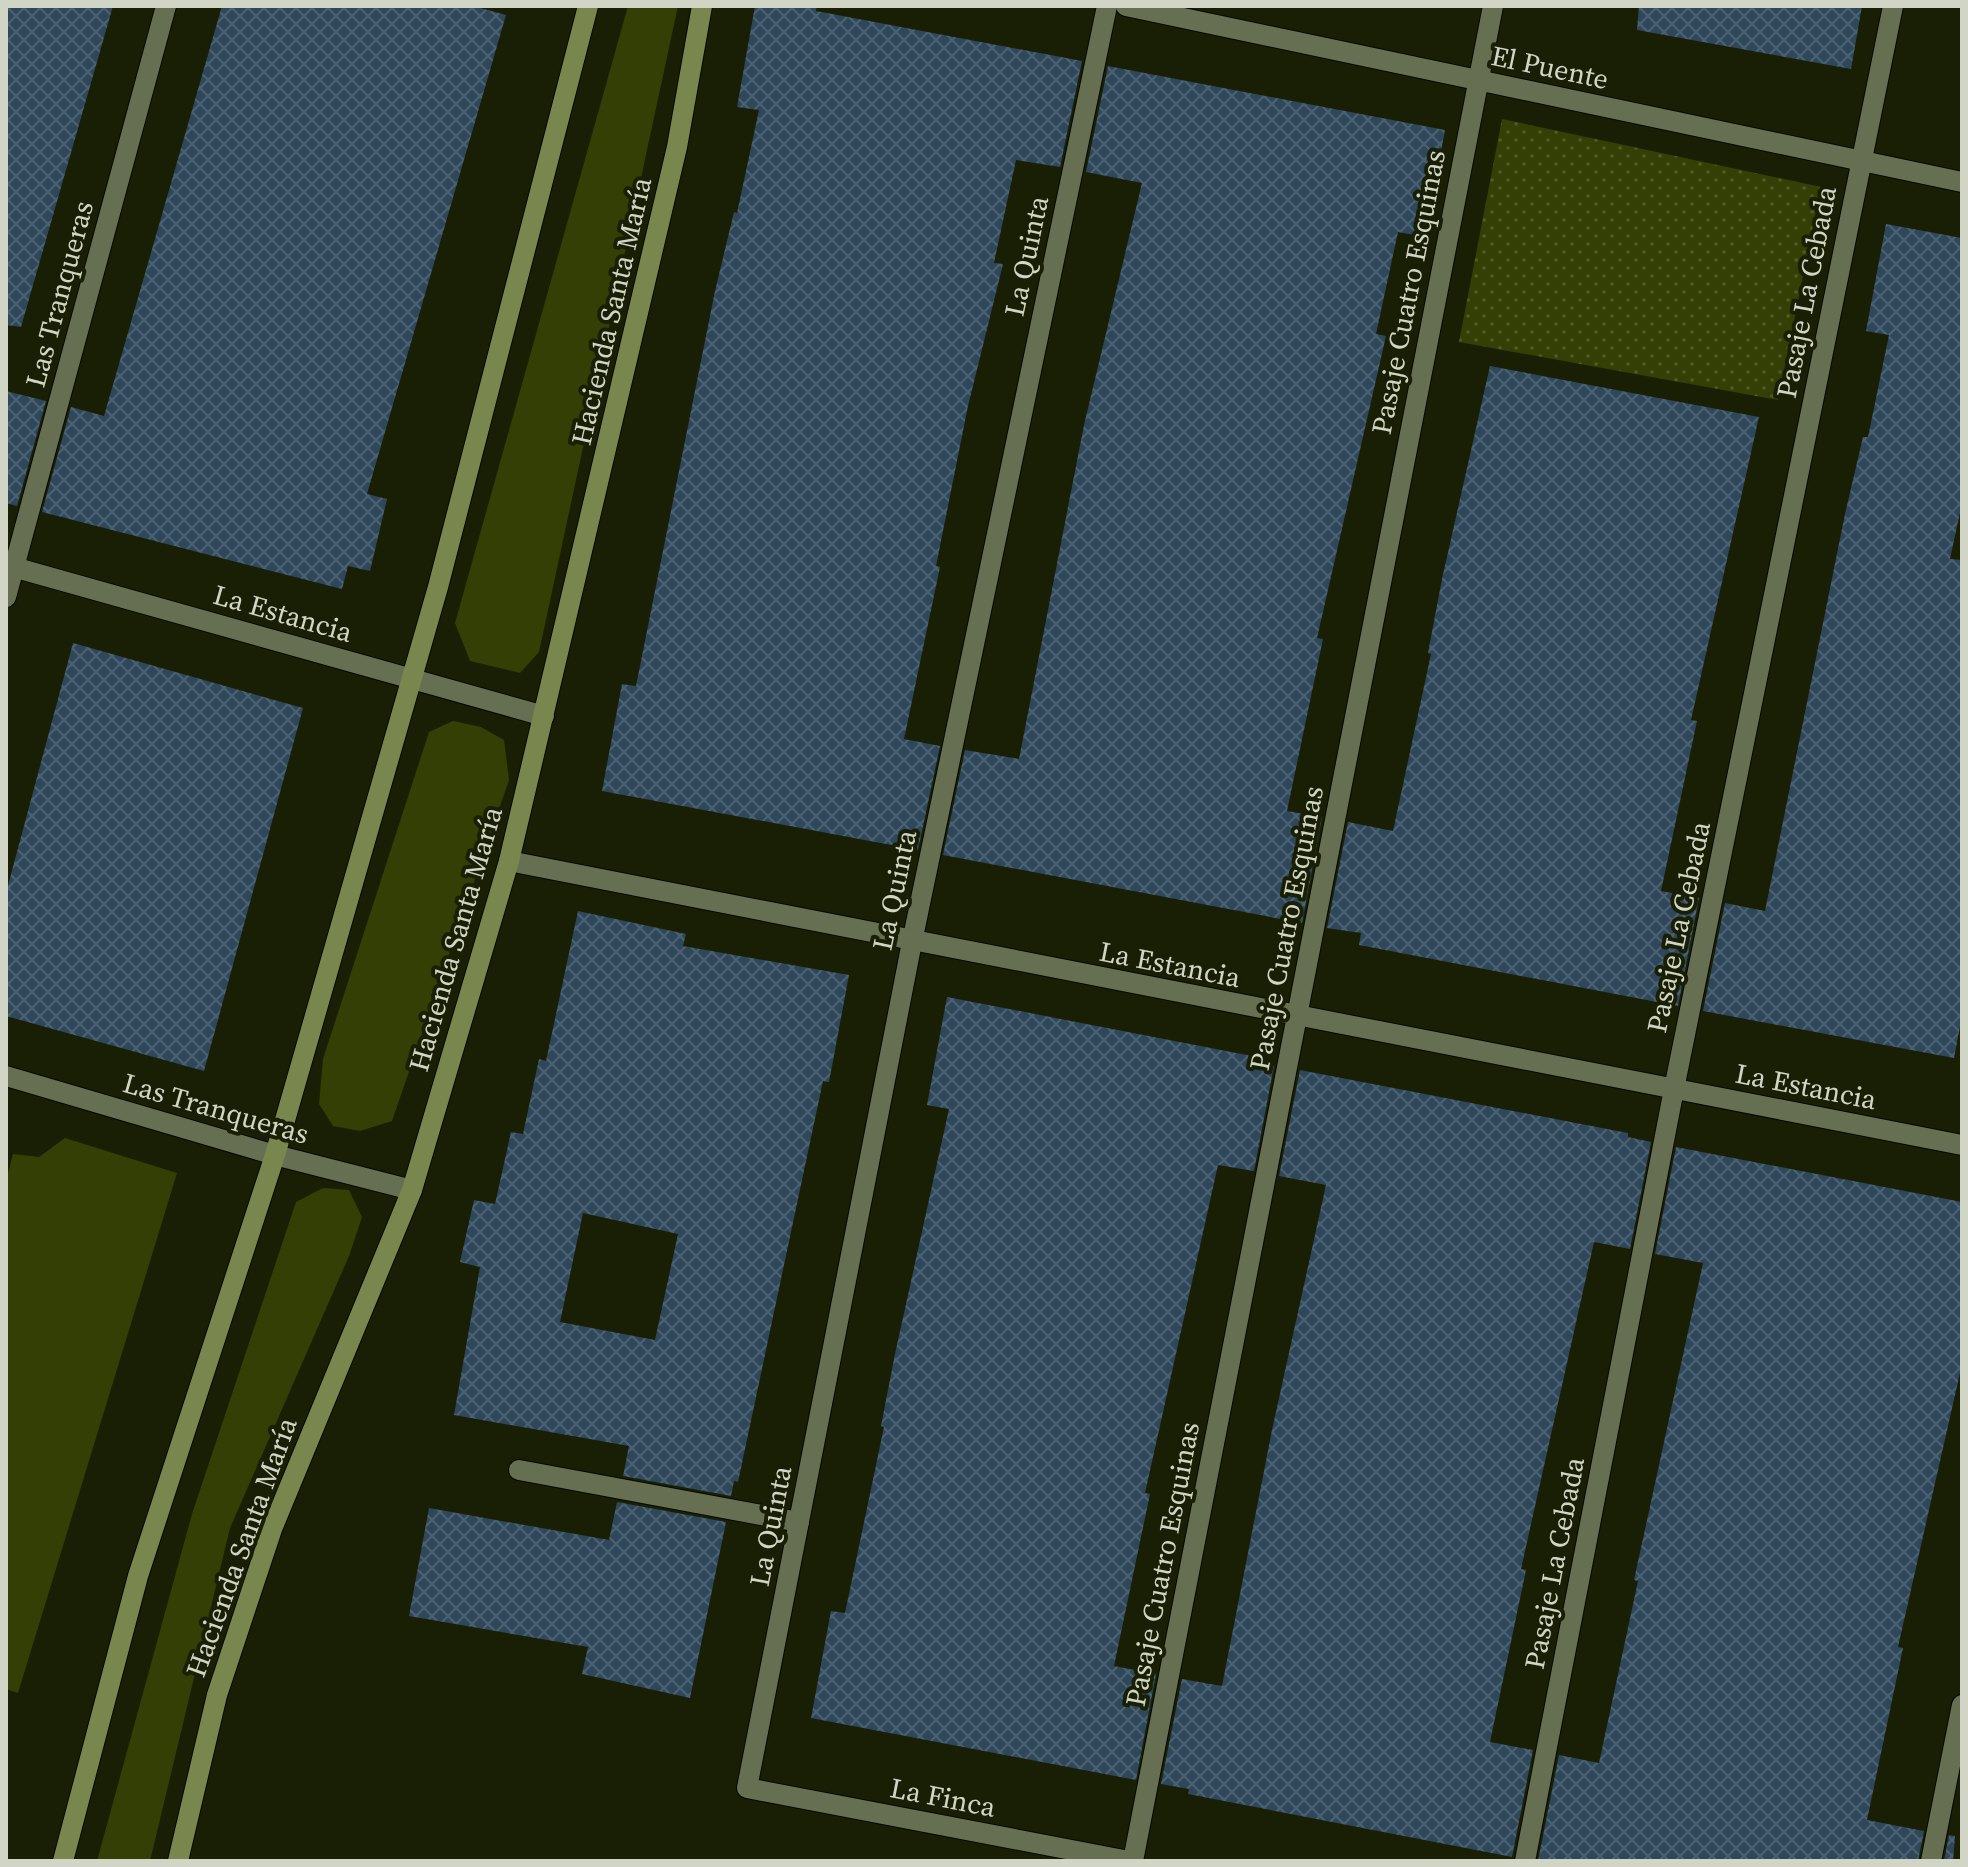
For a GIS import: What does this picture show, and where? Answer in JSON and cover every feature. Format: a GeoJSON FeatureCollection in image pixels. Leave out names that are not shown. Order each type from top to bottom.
{"type":"FeatureCollection","features":[{"type":"Feature","properties":{"kind":"street","name":"Las Tranqueras"},"geometry":{"type":"LineString","coordinates":[[6,597],[10,566],[166,6]]}},
{"type":"Feature","properties":{"kind":"street"},"geometry":{"type":"LineString","coordinates":[[63,1861],[138,1576],[275,1155],[412,678],[588,6]]}},
{"type":"Feature","properties":{"kind":"street","name":"Hacienda Santa María"},"geometry":{"type":"LineString","coordinates":[[178,1861],[217,1695],[272,1529],[412,1190],[509,861],[677,147],[702,6]]}},
{"type":"Feature","properties":{"kind":"street","name":"La Quinta"},"geometry":{"type":"LineString","coordinates":[[747,1788],[912,942],[1107,6]]}},
{"type":"Feature","properties":{"kind":"street","name":"El Puente"},"geometry":{"type":"LineString","coordinates":[[1126,6],[1962,182]]}},
{"type":"Feature","properties":{"kind":"street","name":"Pasaje Cuatro Esquinas"},"geometry":{"type":"LineString","coordinates":[[1131,1861],[1493,6]]}},
{"type":"Feature","properties":{"kind":"street","name":"Pasaje La Cebada"},"geometry":{"type":"LineString","coordinates":[[1525,1861],[1674,1089],[1893,6]]}},
{"type":"Feature","properties":{"kind":"street","name":"La Estancia"},"geometry":{"type":"LineString","coordinates":[[10,566],[544,716]]}},
{"type":"Feature","properties":{"kind":"street","name":"La Estancia"},"geometry":{"type":"LineString","coordinates":[[509,861],[1297,1018],[1962,1145]]}},
{"type":"Feature","properties":{"kind":"street","name":"Las Tranqueras"},"geometry":{"type":"LineString","coordinates":[[6,1076],[275,1155],[412,1190]]}},
{"type":"Feature","properties":{"kind":"street"},"geometry":{"type":"LineString","coordinates":[[519,1470],[799,1522]]}},
{"type":"Feature","properties":{"kind":"street"},"geometry":{"type":"LineString","coordinates":[[1931,1861],[1962,1705]]}},
{"type":"Feature","properties":{"kind":"street","name":"La Finca"},"geometry":{"type":"LineString","coordinates":[[747,1788],[1131,1861]]}},
{"type":"Feature","properties":{"kind":"green space"},"geometry":{"type":"Polygon","coordinates":[[[628,6],[678,6],[539,652],[520,673],[470,661],[455,623],[628,6]]]}},
{"type":"Feature","properties":{"kind":"green space"},"geometry":{"type":"Polygon","coordinates":[[[1502,119],[1821,187],[1778,400],[1459,342],[1502,119]]]}},
{"type":"Feature","properties":{"kind":"green space"},"geometry":{"type":"Polygon","coordinates":[[[453,721],[481,727],[504,740],[509,780],[392,1121],[360,1131],[333,1126],[319,1104],[323,1059],[429,732],[453,721]]]}},
{"type":"Feature","properties":{"kind":"green space"},"geometry":{"type":"Polygon","coordinates":[[[65,1138],[177,1173],[18,1693],[6,1689],[6,1181],[13,1154],[39,1157],[65,1138]]]}},
{"type":"Feature","properties":{"kind":"green space"},"geometry":{"type":"Polygon","coordinates":[[[323,1188],[349,1190],[362,1217],[349,1256],[230,1528],[150,1861],[97,1861],[192,1514],[296,1202],[323,1188]]]}},
{"type":"Feature","properties":{"kind":"building"},"geometry":{"type":"Polygon","coordinates":[[[6,6],[113,6],[21,327],[6,325],[6,6]]]}},
{"type":"Feature","properties":{"kind":"building"},"geometry":{"type":"Polygon","coordinates":[[[222,6],[473,6],[506,15],[367,494],[387,499],[370,571],[348,566],[342,589],[42,512],[71,407],[104,416],[222,6]]]}},
{"type":"Feature","properties":{"kind":"building"},"geometry":{"type":"Polygon","coordinates":[[[755,6],[817,6],[816,11],[1082,61],[1060,167],[1016,160],[994,263],[1003,264],[968,406],[936,566],[940,567],[904,739],[940,746],[918,850],[602,791],[622,684],[636,686],[715,291],[734,212],[737,213],[759,110],[737,107],[755,6]]]}},
{"type":"Feature","properties":{"kind":"building"},"geometry":{"type":"Polygon","coordinates":[[[1639,6],[1862,6],[1851,69],[1637,30],[1639,6]]]}},
{"type":"Feature","properties":{"kind":"building"},"geometry":{"type":"Polygon","coordinates":[[[1108,66],[1445,130],[1425,237],[1398,232],[1376,334],[1386,336],[1317,638],[1323,639],[1287,811],[1322,817],[1302,923],[943,855],[965,750],[1019,759],[1084,425],[1142,183],[1086,172],[1108,66]]]}},
{"type":"Feature","properties":{"kind":"building"},"geometry":{"type":"Polygon","coordinates":[[[1886,224],[1962,238],[1962,503],[1950,559],[1962,560],[1962,1016],[1954,1058],[1703,1011],[1725,903],[1765,911],[1845,514],[1863,437],[1868,437],[1889,335],[1866,331],[1886,224]]]}},
{"type":"Feature","properties":{"kind":"building"},"geometry":{"type":"Polygon","coordinates":[[[1490,366],[1759,417],[1691,720],[1697,721],[1661,891],[1699,898],[1678,1006],[1359,945],[1361,933],[1327,928],[1348,822],[1393,831],[1431,654],[1428,653],[1442,579],[1490,366]]]}},
{"type":"Feature","properties":{"kind":"building"},"geometry":{"type":"Polygon","coordinates":[[[6,391],[46,401],[17,506],[6,503],[6,391]]]}},
{"type":"Feature","properties":{"kind":"building"},"geometry":{"type":"Polygon","coordinates":[[[73,643],[303,708],[204,1071],[6,1016],[6,893],[73,643]]]}},
{"type":"Feature","properties":{"kind":"building"},"geometry":{"type":"Polygon","coordinates":[[[578,911],[686,934],[683,946],[849,975],[829,1082],[823,1081],[738,1482],[734,1481],[731,1496],[623,1476],[629,1446],[454,1415],[480,1267],[460,1262],[474,1200],[495,1204],[511,1132],[523,1134],[539,1059],[546,1061],[578,911]],[[583,1213],[560,1322],[655,1340],[678,1234],[583,1213]]]}},
{"type":"Feature","properties":{"kind":"building"},"geometry":{"type":"Polygon","coordinates":[[[947,997],[1252,1056],[1251,1062],[1274,1066],[1254,1171],[1218,1165],[1145,1493],[1150,1494],[1114,1666],[1156,1674],[1136,1780],[811,1718],[831,1611],[845,1613],[884,1427],[881,1426],[895,1354],[949,1109],[927,1105],[947,997]]]}},
{"type":"Feature","properties":{"kind":"building"},"geometry":{"type":"Polygon","coordinates":[[[1300,1070],[1628,1133],[1628,1137],[1651,1142],[1630,1249],[1594,1242],[1521,1569],[1526,1570],[1490,1742],[1533,1750],[1512,1857],[1188,1794],[1189,1789],[1161,1784],[1182,1679],[1222,1686],[1272,1430],[1326,1185],[1279,1176],[1300,1070]]]}},
{"type":"Feature","properties":{"kind":"building"},"geometry":{"type":"Polygon","coordinates":[[[1676,1147],[1962,1202],[1962,1364],[1898,1647],[1903,1648],[1867,1820],[1924,1831],[1918,1861],[1538,1861],[1559,1755],[1599,1763],[1638,1581],[1634,1580],[1703,1263],[1655,1254],[1676,1147]]]}},
{"type":"Feature","properties":{"kind":"building"},"geometry":{"type":"Polygon","coordinates":[[[617,1502],[726,1522],[690,1698],[582,1674],[588,1647],[409,1616],[429,1508],[609,1540],[617,1502]]]}},
{"type":"Feature","properties":{"kind":"building"},"geometry":{"type":"Polygon","coordinates":[[[1949,1835],[1955,1836],[1953,1861],[1944,1861],[1949,1835]]]}}]}
